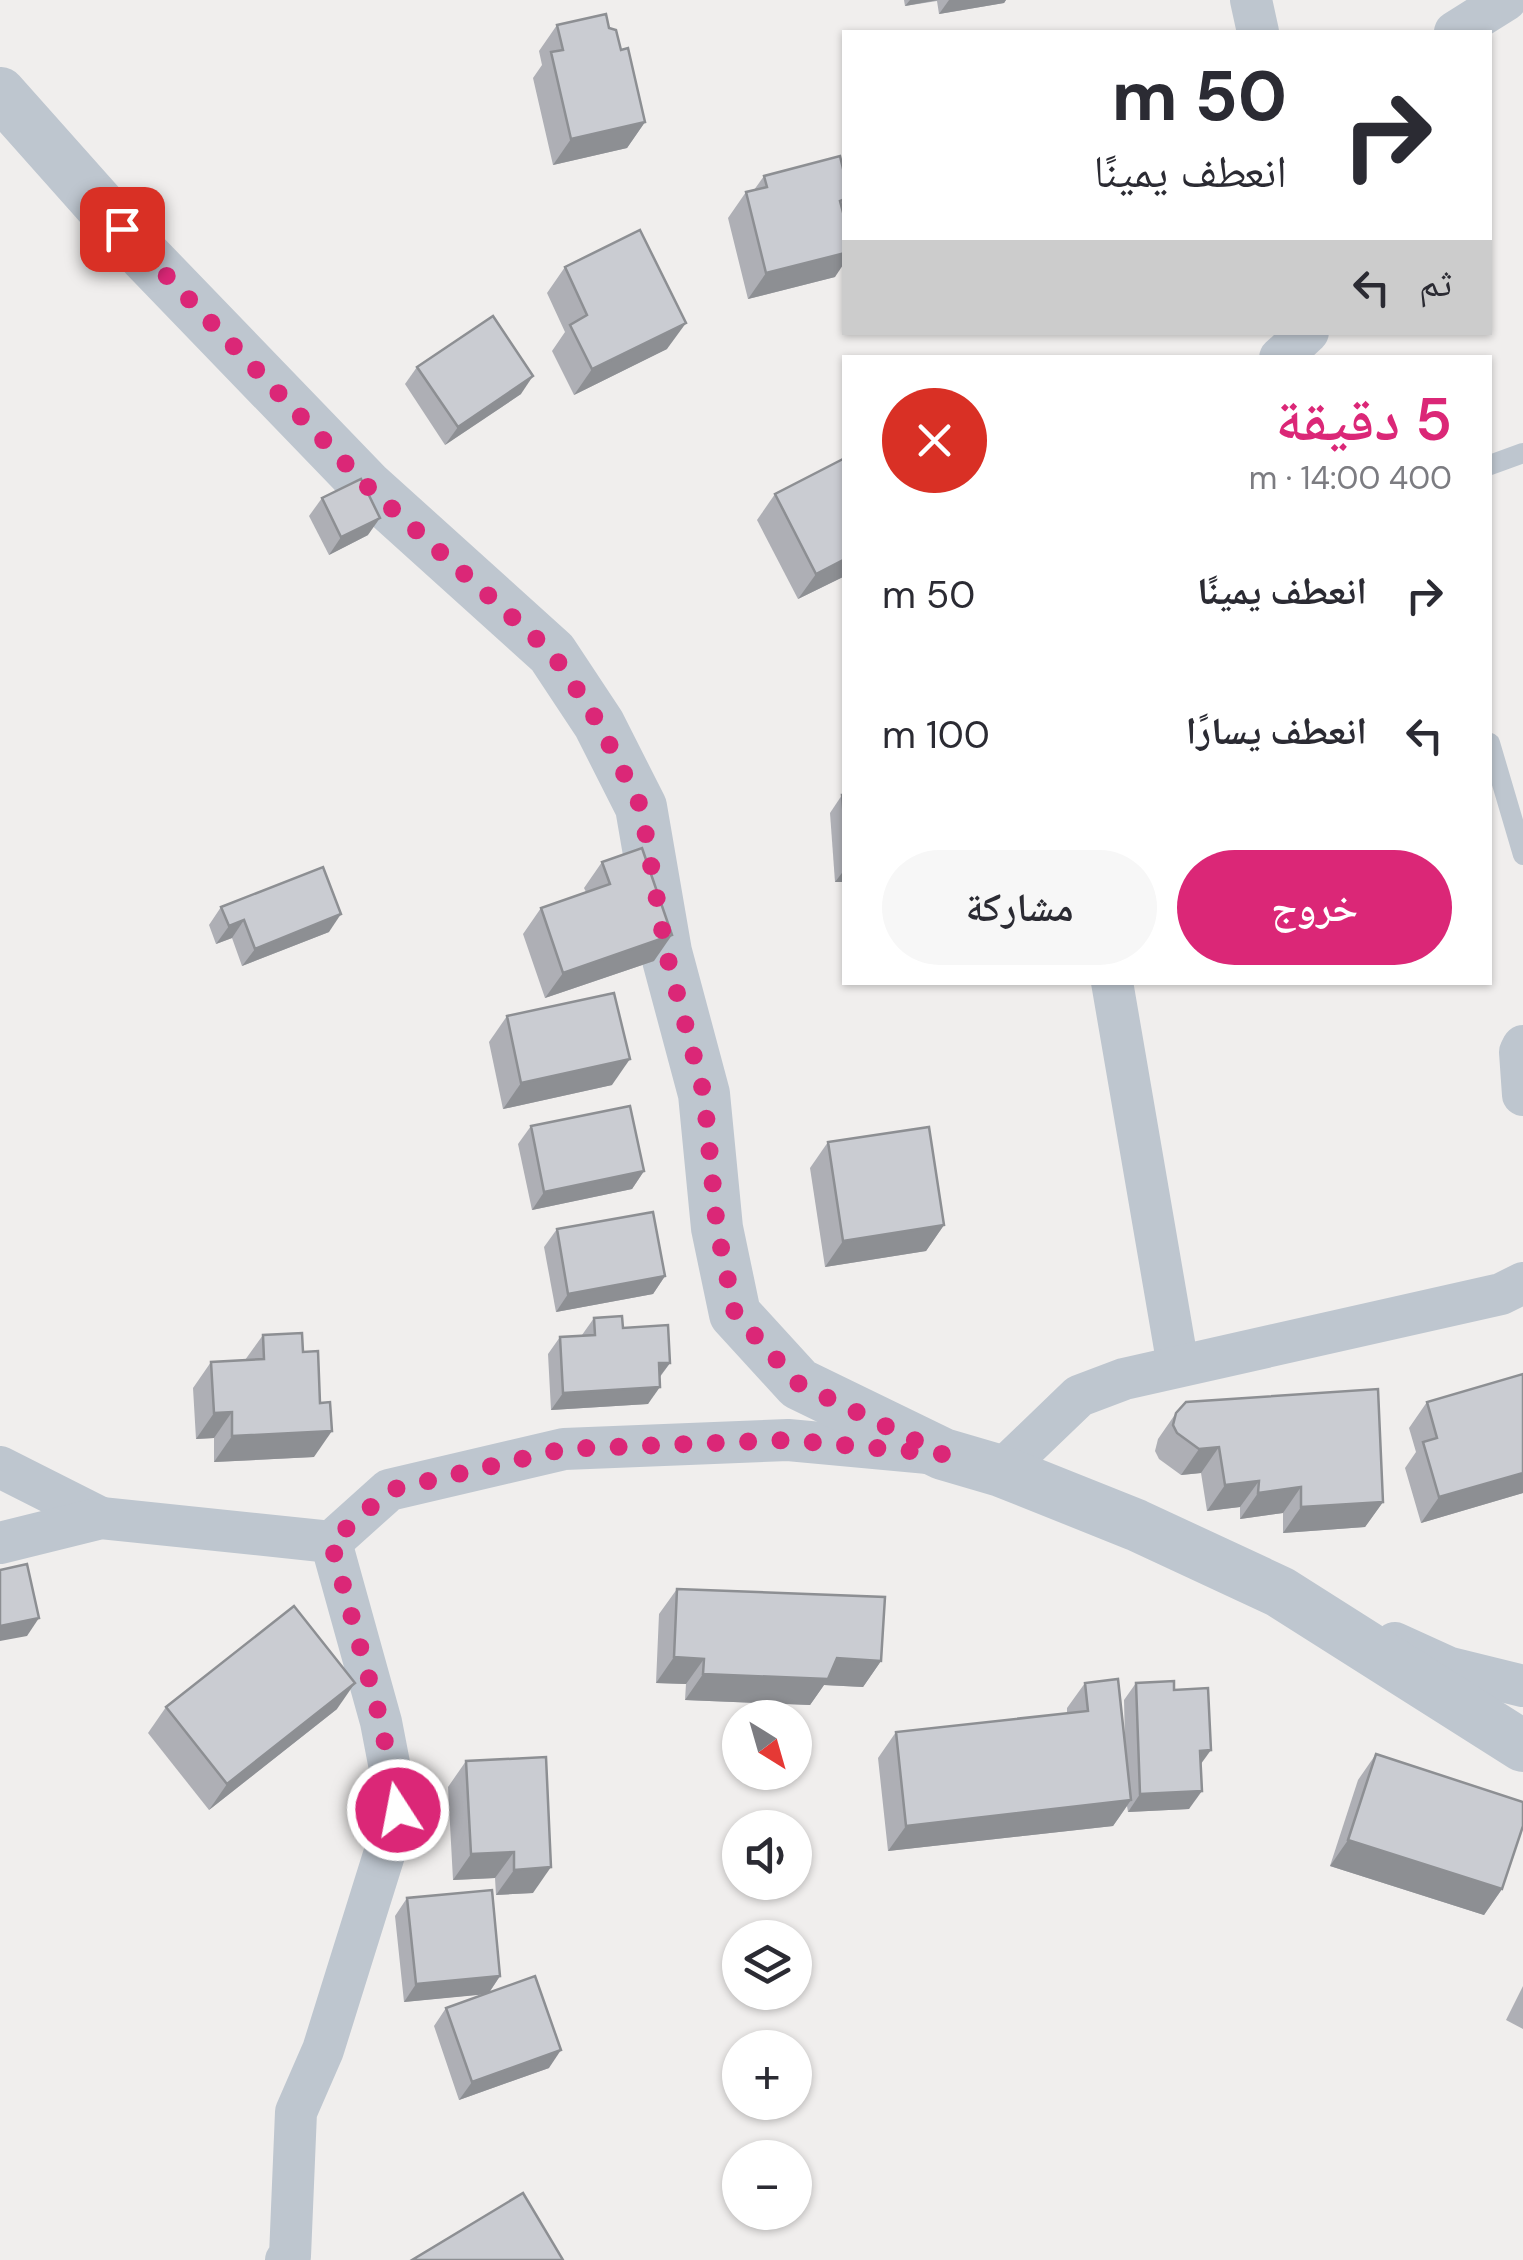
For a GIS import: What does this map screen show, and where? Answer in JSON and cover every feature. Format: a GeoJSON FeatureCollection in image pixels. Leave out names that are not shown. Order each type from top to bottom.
{"type":"FeatureCollection","features":[{"type":"Feature","properties":{"kind":"street"},"geometry":{"type":"LineString","coordinates":[[1250,0],[1258,30]]}},
{"type":"Feature","properties":{"kind":"street"},"geometry":{"type":"LineString","coordinates":[[1457,30],[1506,0]]}},
{"type":"Feature","properties":{"kind":"street"},"geometry":{"type":"LineString","coordinates":[[0,93],[146,257],[367,486],[552,653],[599,724],[641,807],[666,952],[704,1094],[717,1228],[735,1314],[799,1384],[943,1454],[1001,1471],[1136,1525],[1450,1668],[1523,1686]]}},
{"type":"Feature","properties":{"kind":"street"},"geometry":{"type":"LineString","coordinates":[[1283,355],[1305,335]]}},
{"type":"Feature","properties":{"kind":"street"},"geometry":{"type":"LineString","coordinates":[[1113,985],[1178,1366]]}},
{"type":"Feature","properties":{"kind":"street"},"geometry":{"type":"LineString","coordinates":[[1523,1046],[1523,1095]]}},
{"type":"Feature","properties":{"kind":"street"},"geometry":{"type":"LineString","coordinates":[[1001,1471],[1079,1396],[1124,1379],[1501,1294],[1523,1283]]}},
{"type":"Feature","properties":{"kind":"street"},"geometry":{"type":"LineString","coordinates":[[0,1543],[102,1518],[331,1542],[390,1490],[564,1449],[788,1440],[943,1454]]}},
{"type":"Feature","properties":{"kind":"street"},"geometry":{"type":"LineString","coordinates":[[0,1468],[102,1518]]}},
{"type":"Feature","properties":{"kind":"street"},"geometry":{"type":"LineString","coordinates":[[286,2260],[290,2256],[296,2112],[323,2050],[398,1810],[381,1722],[331,1542]]}},
{"type":"Feature","properties":{"kind":"street"},"geometry":{"type":"LineString","coordinates":[[1280,1592],[1523,1746]]}},
{"type":"Feature","properties":{"kind":"lane"},"geometry":{"type":"LineString","coordinates":[[1492,463],[1523,453]]}},
{"type":"Feature","properties":{"kind":"lane"},"geometry":{"type":"LineString","coordinates":[[1492,750],[1523,855]]}},
{"type":"Feature","properties":{"kind":"building"},"geometry":{"type":"Polygon","coordinates":[[[606,14],[609,28],[616,30],[621,50],[628,48],[645,122],[571,139],[551,52],[563,50],[557,25],[606,14]]]}},
{"type":"Feature","properties":{"kind":"building"},"geometry":{"type":"Polygon","coordinates":[[[840,156],[842,254],[766,273],[746,192],[767,187],[764,176],[840,156]]]}},
{"type":"Feature","properties":{"kind":"building"},"geometry":{"type":"Polygon","coordinates":[[[640,230],[686,323],[592,369],[570,325],[587,315],[565,267],[640,230]]]}},
{"type":"Feature","properties":{"kind":"building"},"geometry":{"type":"Polygon","coordinates":[[[493,316],[533,376],[458,427],[417,367],[493,316]]]}},
{"type":"Feature","properties":{"kind":"building"},"geometry":{"type":"Polygon","coordinates":[[[842,460],[842,561],[816,574],[775,494],[842,460]]]}},
{"type":"Feature","properties":{"kind":"building"},"geometry":{"type":"Polygon","coordinates":[[[361,479],[380,518],[341,537],[322,498],[361,479]]]}},
{"type":"Feature","properties":{"kind":"building"},"geometry":{"type":"Polygon","coordinates":[[[642,848],[672,935],[563,973],[541,908],[610,884],[602,862],[642,848]]]}},
{"type":"Feature","properties":{"kind":"building"},"geometry":{"type":"Polygon","coordinates":[[[323,867],[341,914],[255,949],[244,920],[229,926],[221,907],[323,867]]]}},
{"type":"Feature","properties":{"kind":"building"},"geometry":{"type":"Polygon","coordinates":[[[614,993],[630,1059],[521,1083],[507,1016],[614,993]]]}},
{"type":"Feature","properties":{"kind":"building"},"geometry":{"type":"Polygon","coordinates":[[[630,1106],[644,1171],[544,1192],[531,1126],[630,1106]]]}},
{"type":"Feature","properties":{"kind":"building"},"geometry":{"type":"Polygon","coordinates":[[[929,1127],[944,1225],[843,1241],[828,1142],[929,1127]]]}},
{"type":"Feature","properties":{"kind":"building"},"geometry":{"type":"Polygon","coordinates":[[[653,1212],[665,1276],[568,1294],[557,1229],[653,1212]]]}},
{"type":"Feature","properties":{"kind":"building"},"geometry":{"type":"Polygon","coordinates":[[[622,1316],[623,1328],[668,1325],[670,1363],[659,1363],[660,1387],[563,1393],[560,1337],[595,1335],[594,1318],[622,1316]]]}},
{"type":"Feature","properties":{"kind":"building"},"geometry":{"type":"Polygon","coordinates":[[[302,1333],[303,1352],[318,1351],[320,1403],[330,1402],[332,1431],[232,1436],[232,1412],[214,1413],[211,1362],[264,1359],[263,1335],[302,1333]]]}},
{"type":"Feature","properties":{"kind":"building"},"geometry":{"type":"Polygon","coordinates":[[[1523,1374],[1523,1473],[1439,1497],[1423,1442],[1437,1438],[1427,1402],[1523,1374]]]}},
{"type":"Feature","properties":{"kind":"building"},"geometry":{"type":"Polygon","coordinates":[[[1378,1389],[1383,1502],[1301,1507],[1301,1487],[1258,1493],[1259,1481],[1225,1485],[1219,1447],[1199,1449],[1177,1433],[1173,1425],[1176,1413],[1186,1402],[1378,1389]]]}},
{"type":"Feature","properties":{"kind":"building"},"geometry":{"type":"Polygon","coordinates":[[[27,1564],[39,1618],[0,1626],[0,1570],[27,1564]]]}},
{"type":"Feature","properties":{"kind":"building"},"geometry":{"type":"Polygon","coordinates":[[[677,1589],[885,1597],[881,1661],[837,1658],[828,1679],[703,1674],[704,1659],[674,1657],[677,1589]]]}},
{"type":"Feature","properties":{"kind":"building"},"geometry":{"type":"Polygon","coordinates":[[[294,1606],[355,1683],[227,1784],[166,1707],[294,1606]]]}},
{"type":"Feature","properties":{"kind":"building"},"geometry":{"type":"Polygon","coordinates":[[[1118,1679],[1131,1800],[906,1826],[896,1732],[1088,1711],[1085,1683],[1118,1679]]]}},
{"type":"Feature","properties":{"kind":"building"},"geometry":{"type":"Polygon","coordinates":[[[1174,1681],[1174,1690],[1208,1688],[1211,1750],[1200,1751],[1202,1791],[1140,1794],[1136,1683],[1174,1681]]]}},
{"type":"Feature","properties":{"kind":"building"},"geometry":{"type":"Polygon","coordinates":[[[1376,1754],[1523,1802],[1523,1826],[1502,1889],[1348,1840],[1376,1754]]]}},
{"type":"Feature","properties":{"kind":"building"},"geometry":{"type":"Polygon","coordinates":[[[546,1757],[551,1867],[514,1870],[514,1852],[471,1854],[466,1761],[546,1757]]]}},
{"type":"Feature","properties":{"kind":"building"},"geometry":{"type":"Polygon","coordinates":[[[492,1890],[500,1976],[416,1984],[407,1898],[492,1890]]]}},
{"type":"Feature","properties":{"kind":"building"},"geometry":{"type":"Polygon","coordinates":[[[535,1976],[561,2050],[472,2082],[446,2008],[535,1976]]]}},
{"type":"Feature","properties":{"kind":"building"},"geometry":{"type":"Polygon","coordinates":[[[523,2193],[563,2260],[412,2260],[523,2193]]]}},
{"type":"Feature","properties":{"kind":"route"},"geometry":{"type":"LineString","coordinates":[[122,229],[367,486],[552,653],[584,700],[641,807],[666,952],[704,1094],[717,1228],[735,1314],[799,1384],[943,1454],[788,1440],[564,1449],[390,1490],[331,1542],[381,1722],[398,1810]]}}]}
